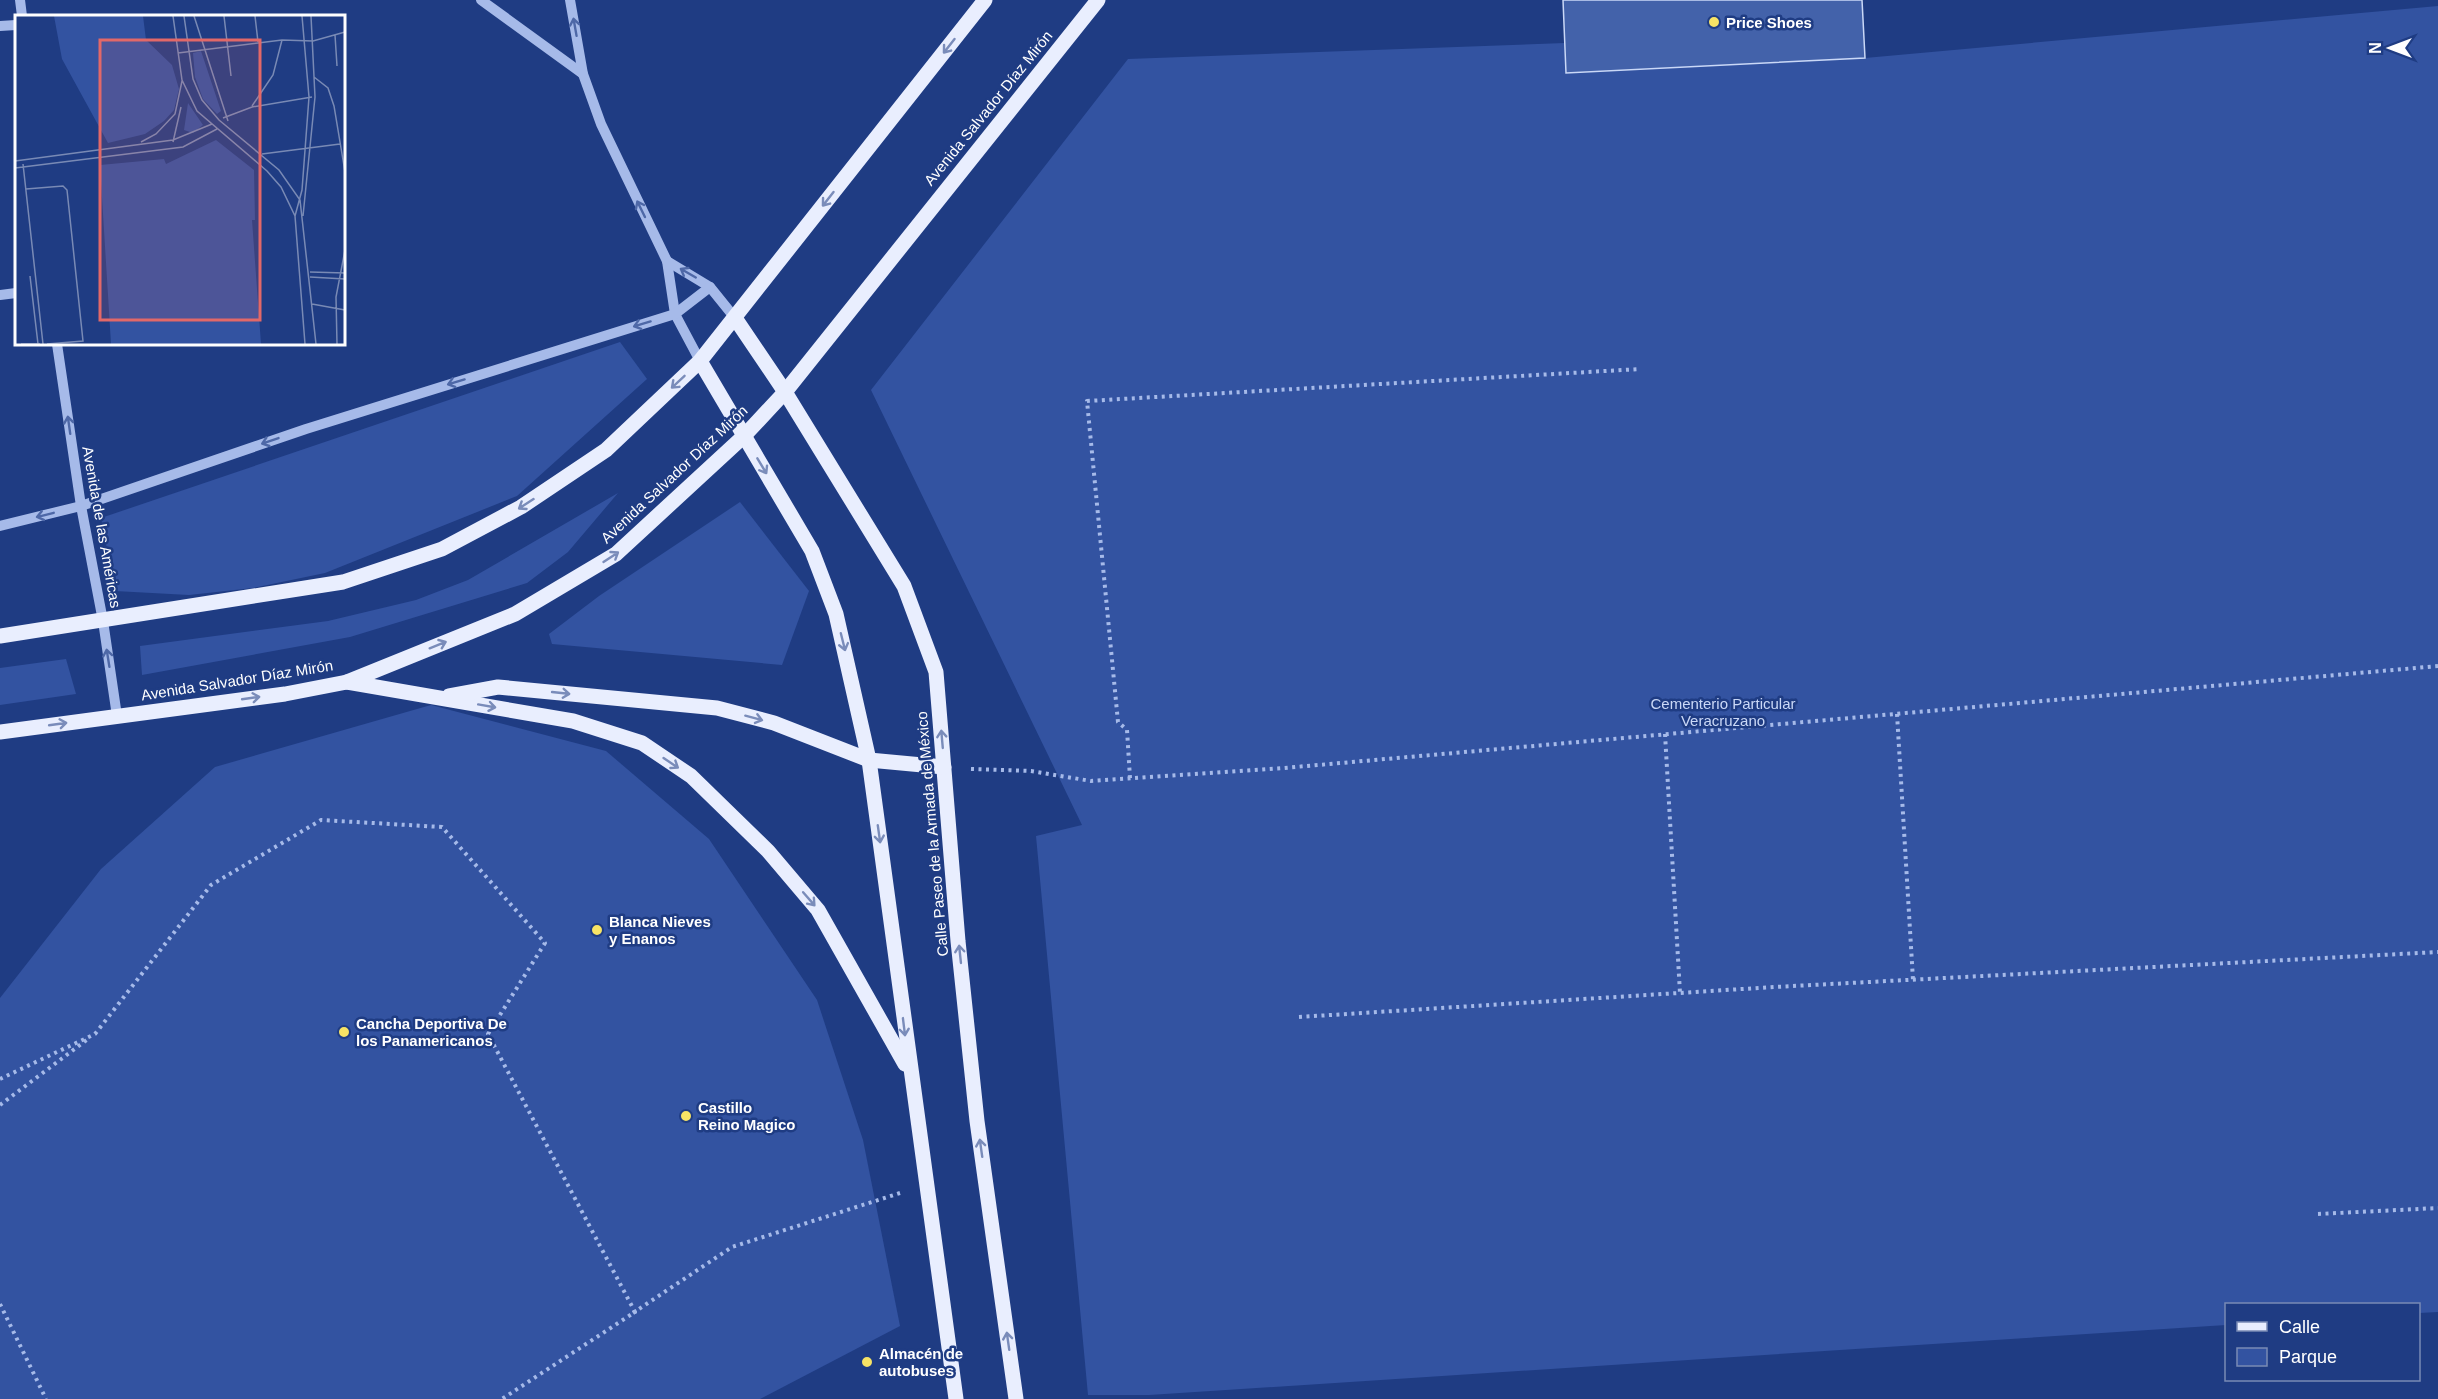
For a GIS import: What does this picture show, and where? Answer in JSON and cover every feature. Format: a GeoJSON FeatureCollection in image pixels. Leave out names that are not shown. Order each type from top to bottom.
{"type":"FeatureCollection","features":[{"type":"Feature","properties":{"kind":"main road"},"geometry":{"type":"LineString","coordinates":[[0,636],[343,582],[442,549],[521,507],[606,450],[700,361],[985,0]]}},
{"type":"Feature","properties":{"kind":"main road","name":"Avenida Salvador Díaz Mirón"},"geometry":{"type":"LineString","coordinates":[[0,732],[285,694],[347,682],[515,614],[616,554],[744,436],[785,392],[1098,0]]}},
{"type":"Feature","properties":{"kind":"main road","name":"Calle Paseo de la Armada de México"},"geometry":{"type":"LineString","coordinates":[[735,318],[785,392],[904,586],[936,672],[958,941],[977,1121],[1016,1399]]}},
{"type":"Feature","properties":{"kind":"main road"},"geometry":{"type":"LineString","coordinates":[[700,361],[812,551],[836,614],[868,760],[956,1399]]}},
{"type":"Feature","properties":{"kind":"main road"},"geometry":{"type":"LineString","coordinates":[[347,682],[573,721],[642,743],[691,776],[768,851],[818,910],[910,1072]]}},
{"type":"Feature","properties":{"kind":"main road"},"geometry":{"type":"LineString","coordinates":[[441,698],[498,687],[717,708],[774,723],[868,760],[944,768]]}},
{"type":"Feature","properties":{"kind":"street"},"geometry":{"type":"LineString","coordinates":[[20,0],[22,15]]}},
{"type":"Feature","properties":{"kind":"street"},"geometry":{"type":"LineString","coordinates":[[481,0],[583,74]]}},
{"type":"Feature","properties":{"kind":"street"},"geometry":{"type":"LineString","coordinates":[[570,0],[583,74],[601,124],[667,261],[675,314],[700,361]]}},
{"type":"Feature","properties":{"kind":"street"},"geometry":{"type":"LineString","coordinates":[[0,26],[15,25]]}},
{"type":"Feature","properties":{"kind":"street"},"geometry":{"type":"LineString","coordinates":[[667,261],[710,286],[735,318]]}},
{"type":"Feature","properties":{"kind":"street"},"geometry":{"type":"LineString","coordinates":[[0,526],[81,506],[306,429],[675,314],[710,286]]}},
{"type":"Feature","properties":{"kind":"street"},"geometry":{"type":"LineString","coordinates":[[0,295],[15,293]]}},
{"type":"Feature","properties":{"kind":"street","name":"Avenida de las Américas"},"geometry":{"type":"LineString","coordinates":[[57,345],[81,506],[103,621],[117,716]]}},
{"type":"Feature","properties":{"kind":"path"},"geometry":{"type":"LineString","coordinates":[[1130,778],[1127,730],[1118,722],[1087,401],[1640,369]]}},
{"type":"Feature","properties":{"kind":"path"},"geometry":{"type":"LineString","coordinates":[[944,768],[1031,771],[1091,781],[1284,768],[2438,666]]}},
{"type":"Feature","properties":{"kind":"path"},"geometry":{"type":"LineString","coordinates":[[1897,714],[1913,980]]}},
{"type":"Feature","properties":{"kind":"path"},"geometry":{"type":"LineString","coordinates":[[1665,734],[1680,993]]}},
{"type":"Feature","properties":{"kind":"path"},"geometry":{"type":"LineString","coordinates":[[0,1105],[95,1034],[211,885],[321,820],[442,827],[545,943],[488,1034],[635,1312]]}},
{"type":"Feature","properties":{"kind":"path"},"geometry":{"type":"LineString","coordinates":[[1299,1017],[1680,993],[2438,952]]}},
{"type":"Feature","properties":{"kind":"path"},"geometry":{"type":"LineString","coordinates":[[0,1079],[95,1034]]}},
{"type":"Feature","properties":{"kind":"path"},"geometry":{"type":"LineString","coordinates":[[502,1399],[732,1247],[926,1185]]}},
{"type":"Feature","properties":{"kind":"path"},"geometry":{"type":"LineString","coordinates":[[2318,1214],[2438,1208]]}},
{"type":"Feature","properties":{"kind":"path"},"geometry":{"type":"LineString","coordinates":[[0,1304],[46,1399]]}},
{"type":"Feature","properties":{"kind":"green space","name":"Cementerio Particular Veracruzano"},"geometry":{"type":"Polygon","coordinates":[[[2438,6],[2438,1312],[2420,1313],[2420,1303],[2225,1303],[2225,1325],[1149,1395],[1088,1395],[1036,836],[1082,825],[871,390],[1128,59],[1565,43],[1566,73],[1865,58],[2438,6]]]}},
{"type":"Feature","properties":{"kind":"green space"},"geometry":{"type":"Polygon","coordinates":[[[620,342],[647,379],[517,496],[325,573],[253,588],[189,595],[115,591],[101,518],[620,342]]]}},
{"type":"Feature","properties":{"kind":"green space"},"geometry":{"type":"Polygon","coordinates":[[[618,493],[568,552],[527,583],[350,637],[142,675],[140,646],[328,621],[416,600],[468,580],[618,493]]]}},
{"type":"Feature","properties":{"kind":"green space"},"geometry":{"type":"Polygon","coordinates":[[[740,502],[809,591],[782,665],[552,644],[549,634],[599,596],[740,502]]]}},
{"type":"Feature","properties":{"kind":"green space"},"geometry":{"type":"Polygon","coordinates":[[[66,659],[76,694],[0,705],[0,668],[66,659]]]}},
{"type":"Feature","properties":{"kind":"green space"},"geometry":{"type":"Polygon","coordinates":[[[431,705],[606,751],[709,839],[817,1000],[863,1140],[900,1326],[760,1399],[0,1399],[0,998],[101,869],[215,767],[431,705]]]}},
{"type":"Feature","properties":{"kind":"building","name":"Price Shoes"},"geometry":{"type":"Polygon","coordinates":[[[1563,0],[1862,0],[1865,58],[1566,73],[1563,0]]]}},
{"type":"Feature","properties":{"kind":"place","name":"Price Shoes"},"geometry":{"type":"Point","coordinates":[1714,22]}},
{"type":"Feature","properties":{"kind":"place","name":"Blanca Nieves y Enanos"},"geometry":{"type":"Point","coordinates":[597,930]}},
{"type":"Feature","properties":{"kind":"place","name":"Cancha Deportiva De los Panamericanos"},"geometry":{"type":"Point","coordinates":[344,1032]}},
{"type":"Feature","properties":{"kind":"place","name":"Castillo Reino Magico"},"geometry":{"type":"Point","coordinates":[686,1116]}},
{"type":"Feature","properties":{"kind":"place","name":"Almacén de autobuses"},"geometry":{"type":"Point","coordinates":[867,1362]}}]}
